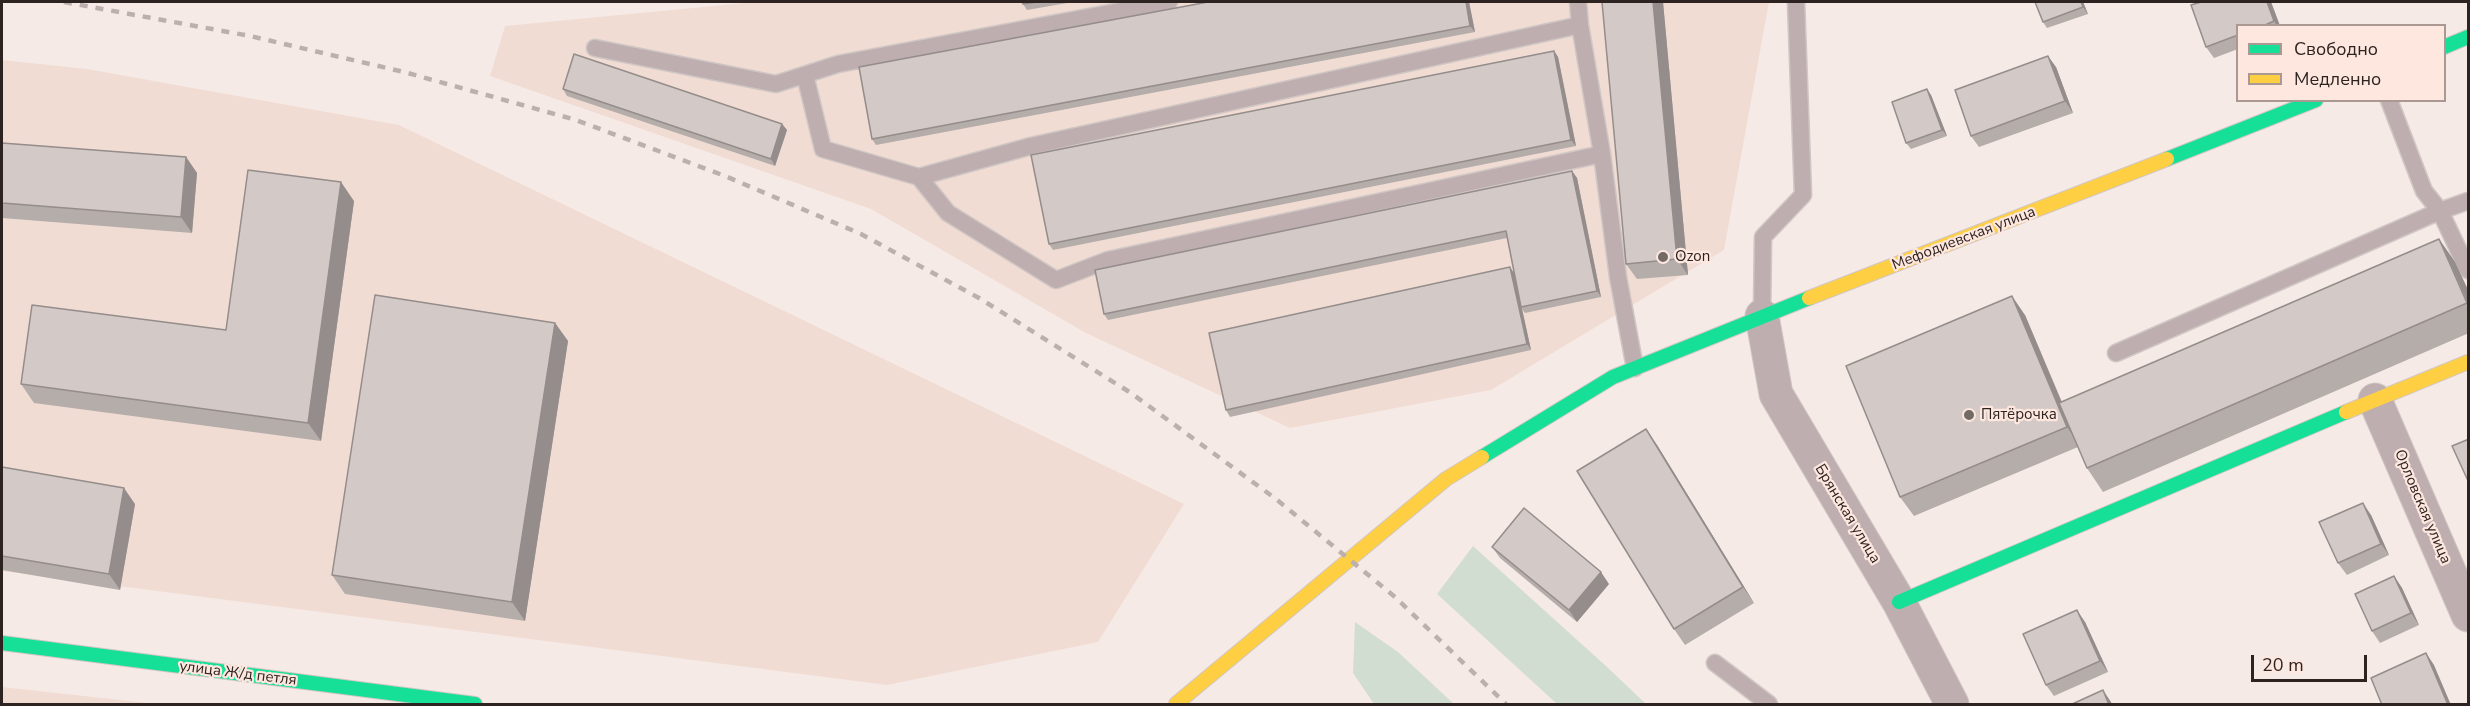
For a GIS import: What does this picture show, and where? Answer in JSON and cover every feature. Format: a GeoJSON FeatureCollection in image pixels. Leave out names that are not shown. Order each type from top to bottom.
{"type":"FeatureCollection","features":[{"type":"Feature","properties":{"kind":"main road"},"geometry":{"type":"LineString","coordinates":[[2446,47],[2469,37]]}},
{"type":"Feature","properties":{"kind":"main road","name":"Мефодиевская улица"},"geometry":{"type":"LineString","coordinates":[[1176,705],[1446,479],[1612,377],[1762,316],[1955,243],[2311,102]]}},
{"type":"Feature","properties":{"kind":"main road"},"geometry":{"type":"LineString","coordinates":[[1899,603],[2375,399],[2469,362]]}},
{"type":"Feature","properties":{"kind":"main road","name":"улица Ж/д петля"},"geometry":{"type":"LineString","coordinates":[[2,643],[474,705]]}},
{"type":"Feature","properties":{"kind":"street","name":"Брянская улица"},"geometry":{"type":"LineString","coordinates":[[1762,316],[1776,394],[1899,603],[1952,705]]}},
{"type":"Feature","properties":{"kind":"street","name":"Орловская улица"},"geometry":{"type":"LineString","coordinates":[[2375,399],[2469,615]]}},
{"type":"Feature","properties":{"kind":"lane"},"geometry":{"type":"LineString","coordinates":[[595,48],[776,84],[838,64],[1169,2]]}},
{"type":"Feature","properties":{"kind":"lane"},"geometry":{"type":"LineString","coordinates":[[1578,2],[1602,154],[1618,277],[1635,368]]}},
{"type":"Feature","properties":{"kind":"lane"},"geometry":{"type":"LineString","coordinates":[[1762,316],[1764,237],[1803,195],[1796,2]]}},
{"type":"Feature","properties":{"kind":"lane"},"geometry":{"type":"LineString","coordinates":[[805,75],[823,149],[919,177],[1031,146],[1580,26]]}},
{"type":"Feature","properties":{"kind":"lane"},"geometry":{"type":"LineString","coordinates":[[2389,102],[2424,191],[2440,211],[2469,270]]}},
{"type":"Feature","properties":{"kind":"lane"},"geometry":{"type":"LineString","coordinates":[[919,177],[948,213],[1056,280],[1108,260],[1602,154]]}},
{"type":"Feature","properties":{"kind":"lane"},"geometry":{"type":"LineString","coordinates":[[2116,353],[2440,211],[2469,201]]}},
{"type":"Feature","properties":{"kind":"lane"},"geometry":{"type":"LineString","coordinates":[[1714,663],[1769,705]]}},
{"type":"Feature","properties":{"kind":"shaded area"},"geometry":{"type":"Polygon","coordinates":[[[755,2],[1769,2],[1724,250],[1491,390],[1290,428],[1086,333],[871,209],[490,76],[505,26],[755,2]]]}},
{"type":"Feature","properties":{"kind":"shaded area"},"geometry":{"type":"Polygon","coordinates":[[[2,60],[87,69],[399,125],[1184,504],[1098,642],[887,685],[2,571],[2,60]]]}},
{"type":"Feature","properties":{"kind":"shaded area"},"geometry":{"type":"Polygon","coordinates":[[[1473,546],[1646,704],[1557,704],[1437,594],[1473,546]]]}},
{"type":"Feature","properties":{"kind":"shaded area"},"geometry":{"type":"Polygon","coordinates":[[[1355,622],[1398,652],[1454,704],[1374,704],[1353,673],[1355,622]]]}},
{"type":"Feature","properties":{"kind":"shaded area"},"geometry":{"type":"Polygon","coordinates":[[[2,687],[157,704],[2,704],[2,687]]]}},
{"type":"Feature","properties":{"kind":"building"},"geometry":{"type":"Polygon","coordinates":[[[1208,2],[1466,2],[1470,26],[872,139],[859,67],[1208,2]]]}},
{"type":"Feature","properties":{"kind":"building"},"geometry":{"type":"Polygon","coordinates":[[[1602,2],[1653,2],[1677,259],[1626,264],[1602,2]]]}},
{"type":"Feature","properties":{"kind":"building"},"geometry":{"type":"Polygon","coordinates":[[[2035,2],[2081,2],[2083,7],[2043,22],[2035,2]]]}},
{"type":"Feature","properties":{"kind":"building"},"geometry":{"type":"Polygon","coordinates":[[[2201,2],[2267,2],[2274,21],[2267,24],[2236,24],[2236,36],[2206,47],[2191,5],[2201,2]]]}},
{"type":"Feature","properties":{"kind":"building"},"geometry":{"type":"Polygon","coordinates":[[[1554,51],[1571,140],[1049,244],[1031,155],[1554,51]]]}},
{"type":"Feature","properties":{"kind":"building"},"geometry":{"type":"Polygon","coordinates":[[[574,54],[782,124],[771,159],[563,89],[574,54]]]}},
{"type":"Feature","properties":{"kind":"building"},"geometry":{"type":"Polygon","coordinates":[[[2048,56],[2065,101],[1971,136],[1955,90],[2048,56]]]}},
{"type":"Feature","properties":{"kind":"building"},"geometry":{"type":"Polygon","coordinates":[[[1927,89],[1942,130],[1906,143],[1892,102],[1927,89]]]}},
{"type":"Feature","properties":{"kind":"building"},"geometry":{"type":"Polygon","coordinates":[[[2,143],[186,157],[181,217],[2,203],[2,143]]]}},
{"type":"Feature","properties":{"kind":"building"},"geometry":{"type":"Polygon","coordinates":[[[248,170],[341,182],[308,423],[21,384],[32,305],[226,330],[248,170]]]}},
{"type":"Feature","properties":{"kind":"building"},"geometry":{"type":"Polygon","coordinates":[[[1572,171],[1597,291],[1521,307],[1506,231],[1104,314],[1095,270],[1572,171]]]}},
{"type":"Feature","properties":{"kind":"building"},"geometry":{"type":"Polygon","coordinates":[[[2439,239],[2467,303],[2087,468],[2059,403],[2439,239]]]}},
{"type":"Feature","properties":{"kind":"building"},"geometry":{"type":"Polygon","coordinates":[[[1510,267],[1527,344],[1226,410],[1209,333],[1510,267]]]}},
{"type":"Feature","properties":{"kind":"building"},"geometry":{"type":"Polygon","coordinates":[[[375,295],[555,323],[512,602],[332,575],[375,295]]]}},
{"type":"Feature","properties":{"kind":"building","name":"Пятёрочка"},"geometry":{"type":"Polygon","coordinates":[[[2012,296],[2067,427],[1900,497],[1846,366],[2012,296]]]}},
{"type":"Feature","properties":{"kind":"building"},"geometry":{"type":"Polygon","coordinates":[[[1646,429],[1743,587],[1674,629],[1577,471],[1646,429]]]}},
{"type":"Feature","properties":{"kind":"building"},"geometry":{"type":"Polygon","coordinates":[[[2469,439],[2469,483],[2452,446],[2469,439]]]}},
{"type":"Feature","properties":{"kind":"building"},"geometry":{"type":"Polygon","coordinates":[[[2,467],[124,488],[109,574],[2,556],[2,467]]]}},
{"type":"Feature","properties":{"kind":"building"},"geometry":{"type":"Polygon","coordinates":[[[2363,503],[2381,544],[2338,563],[2319,522],[2363,503]]]}},
{"type":"Feature","properties":{"kind":"building"},"geometry":{"type":"Polygon","coordinates":[[[1524,508],[1601,572],[1569,610],[1492,547],[1524,508]]]}},
{"type":"Feature","properties":{"kind":"building"},"geometry":{"type":"Polygon","coordinates":[[[2394,576],[2411,613],[2372,631],[2355,594],[2394,576]]]}},
{"type":"Feature","properties":{"kind":"building"},"geometry":{"type":"Polygon","coordinates":[[[2077,610],[2100,661],[2046,685],[2023,634],[2077,610]]]}},
{"type":"Feature","properties":{"kind":"building"},"geometry":{"type":"Polygon","coordinates":[[[2426,653],[2448,705],[2382,705],[2371,678],[2426,653]]]}},
{"type":"Feature","properties":{"kind":"building"},"geometry":{"type":"Polygon","coordinates":[[[2103,690],[2109,705],[2070,705],[2103,690]]]}},
{"type":"Feature","properties":{"kind":"railway"},"geometry":{"type":"LineString","coordinates":[[64,2],[250,36],[404,72],[576,120],[725,176],[861,234],[979,298],[1131,393],[1276,499],[1395,597],[1506,704]]}},
{"type":"Feature","properties":{"kind":"traffic: fast"},"geometry":{"type":"LineString","coordinates":[[2446,46],[2468,37]]}},
{"type":"Feature","properties":{"kind":"traffic: fast"},"geometry":{"type":"LineString","coordinates":[[2167,159],[2311,102]]}},
{"type":"Feature","properties":{"kind":"traffic: fast"},"geometry":{"type":"LineString","coordinates":[[1482,457],[1613,377],[1809,298]]}},
{"type":"Feature","properties":{"kind":"traffic: fast"},"geometry":{"type":"LineString","coordinates":[[1899,602],[2346,412]]}},
{"type":"Feature","properties":{"kind":"traffic: fast"},"geometry":{"type":"LineString","coordinates":[[2,643],[475,704]]}},
{"type":"Feature","properties":{"kind":"traffic: slow"},"geometry":{"type":"LineString","coordinates":[[1809,298],[2167,159]]}},
{"type":"Feature","properties":{"kind":"traffic: slow"},"geometry":{"type":"LineString","coordinates":[[2346,412],[2468,362]]}},
{"type":"Feature","properties":{"kind":"traffic: slow"},"geometry":{"type":"LineString","coordinates":[[1176,704],[1446,479],[1482,457]]}},
{"type":"Feature","properties":{"kind":"place","name":"Ozon"},"geometry":{"type":"Point","coordinates":[1663,257]}},
{"type":"Feature","properties":{"kind":"place","name":"Пятёрочка"},"geometry":{"type":"Point","coordinates":[1969,415]}}]}
